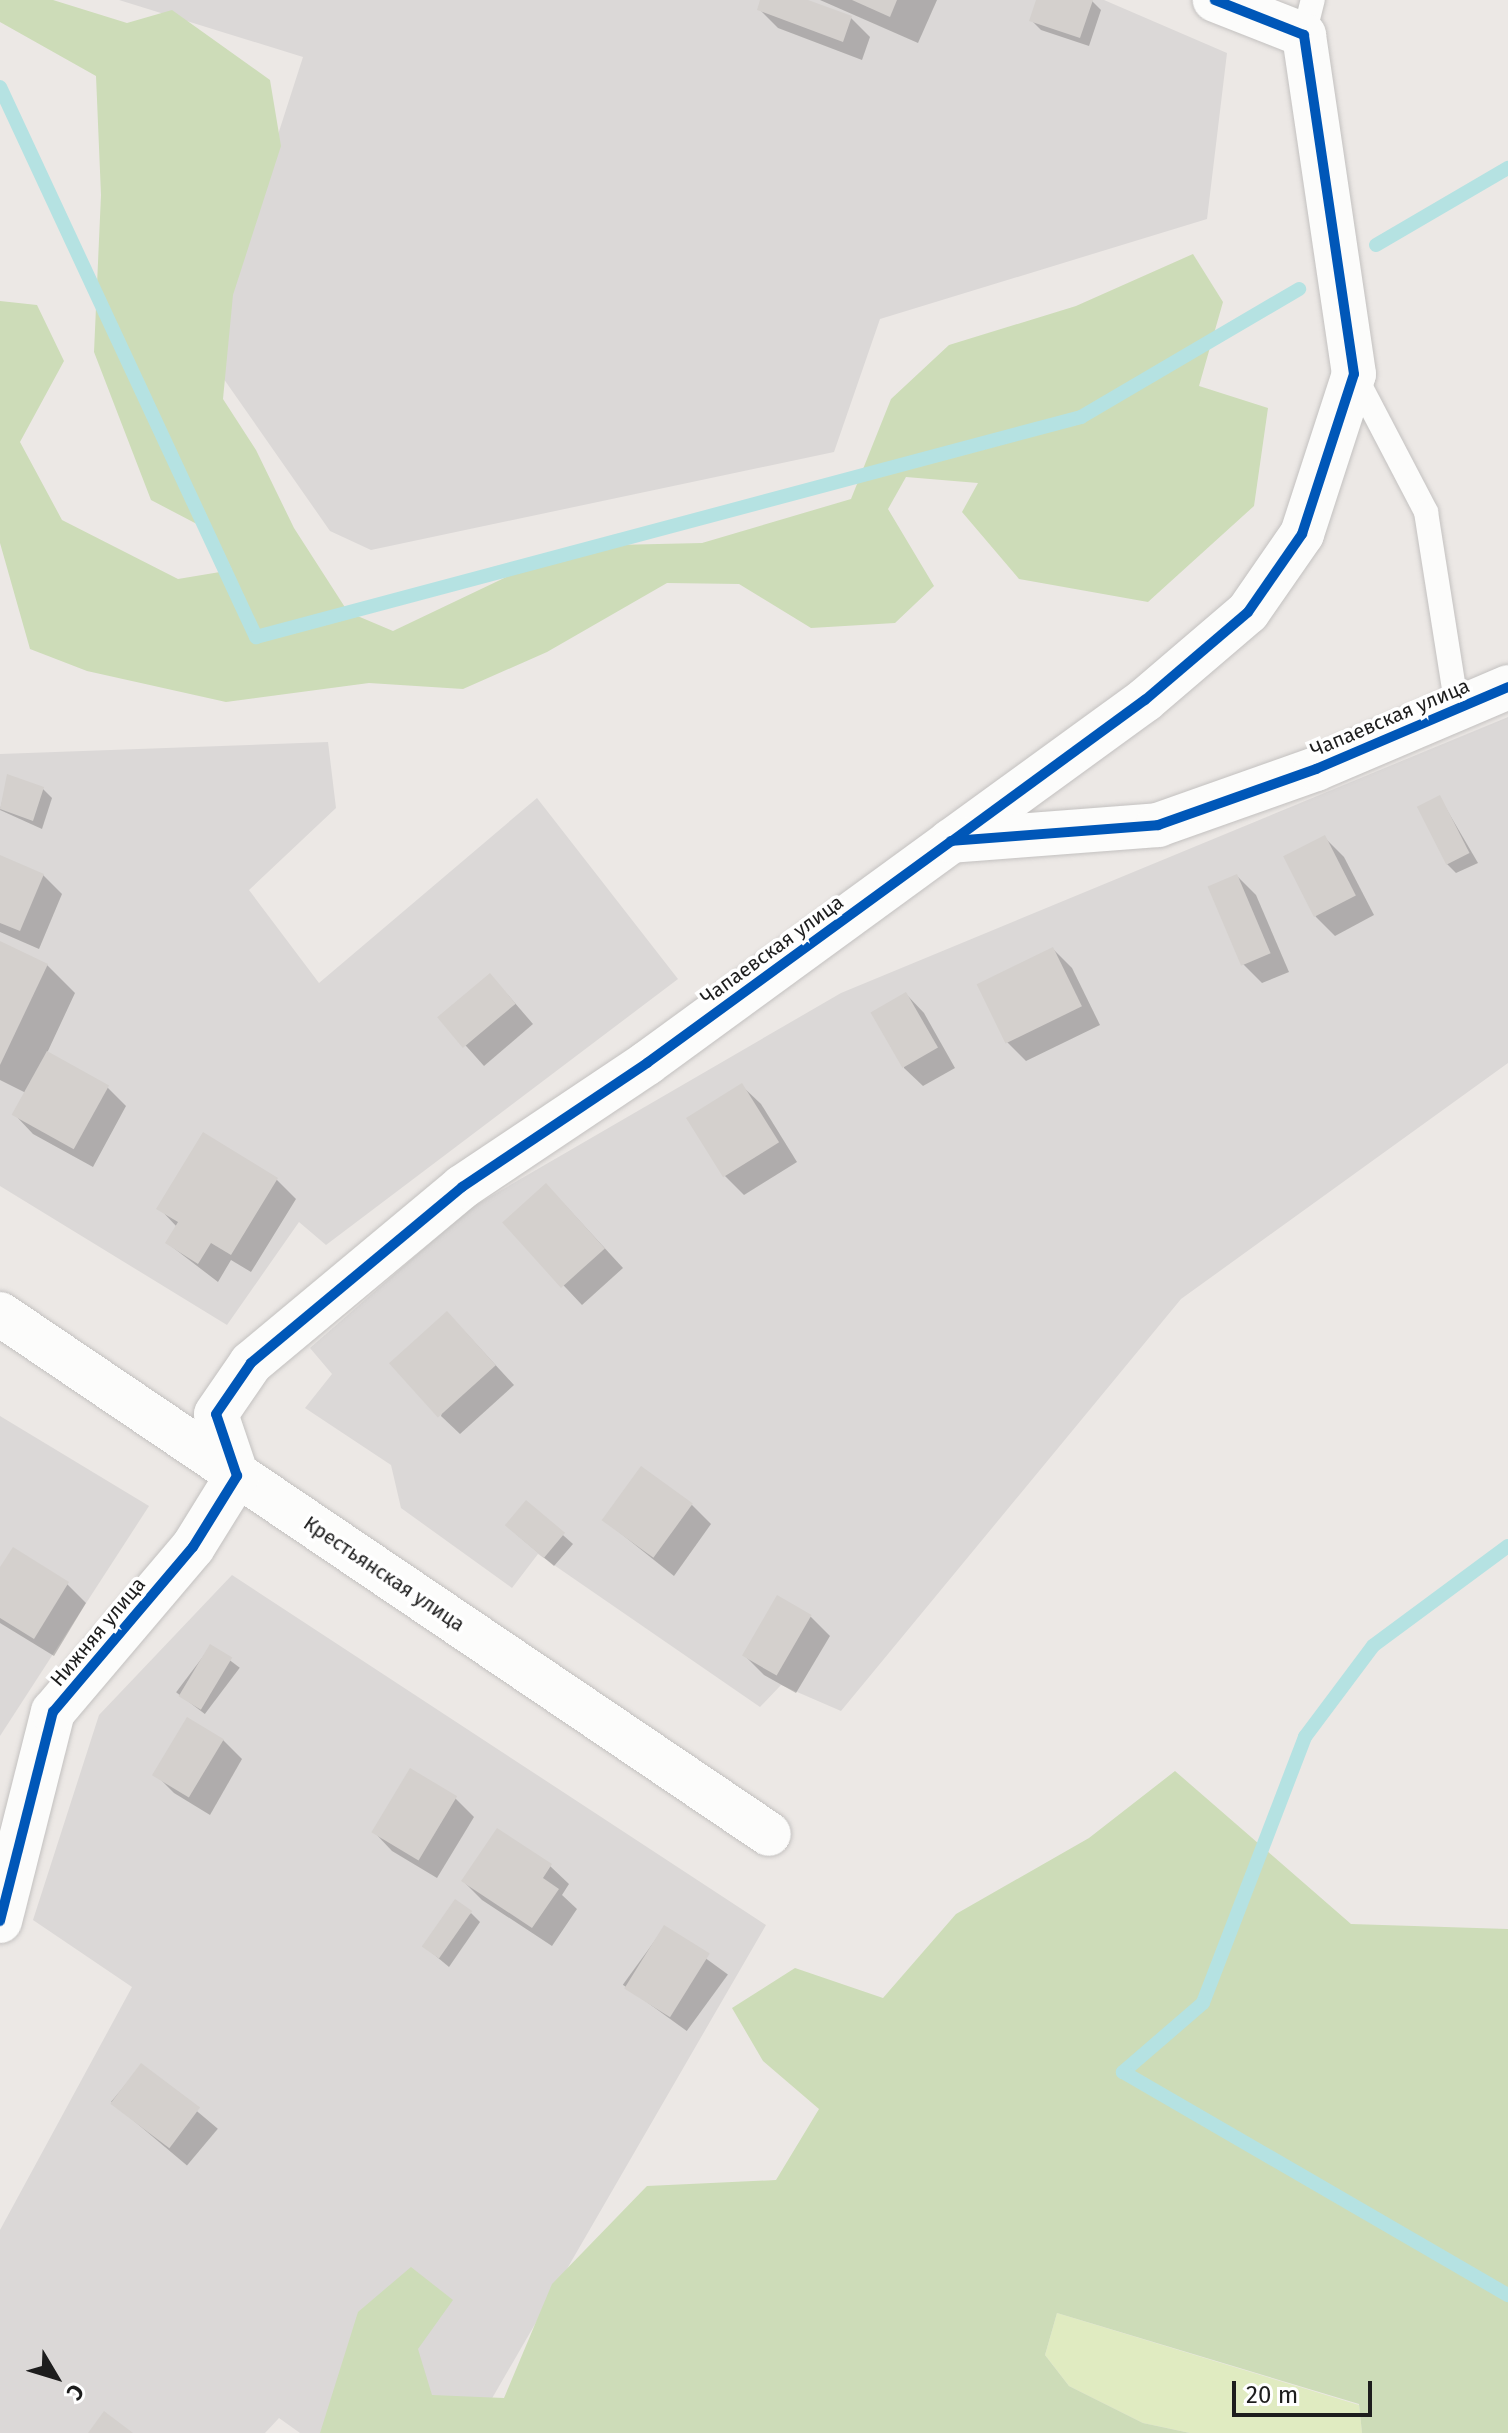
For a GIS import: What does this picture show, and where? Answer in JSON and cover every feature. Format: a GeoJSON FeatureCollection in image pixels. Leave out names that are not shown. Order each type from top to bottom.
{"type":"FeatureCollection","features":[{"type":"Feature","properties":{"kind":"street"},"geometry":{"type":"LineString","coordinates":[[951,841],[1145,700],[1248,612],[1302,534],[1354,374],[1309,18],[1215,0]]}},
{"type":"Feature","properties":{"kind":"street","name":"Чапаевская улица"},"geometry":{"type":"LineString","coordinates":[[237,1476],[216,1414],[251,1363],[462,1187],[647,1063],[951,841],[1158,825],[1316,769],[1508,687]]}},
{"type":"Feature","properties":{"kind":"street","name":"Крестьянская улица"},"geometry":{"type":"LineString","coordinates":[[0,1314],[769,1834]]}},
{"type":"Feature","properties":{"kind":"street","name":"Нижняя улица"},"geometry":{"type":"LineString","coordinates":[[0,1921],[53,1712],[193,1547],[237,1476]]}},
{"type":"Feature","properties":{"kind":"lane"},"geometry":{"type":"LineString","coordinates":[[1354,374],[1426,512],[1457,707]]}},
{"type":"Feature","properties":{"kind":"shaded area"},"geometry":{"type":"Polygon","coordinates":[[[119,0],[1104,0],[1227,53],[1207,219],[880,319],[834,452],[371,550],[330,531],[207,355],[303,57],[119,0]]]}},
{"type":"Feature","properties":{"kind":"shaded area"},"geometry":{"type":"Polygon","coordinates":[[[1508,717],[1508,1063],[1181,1299],[841,1711],[781,1685],[760,1707],[538,1554],[512,1588],[401,1508],[391,1465],[305,1408],[332,1374],[310,1348],[469,1209],[841,993],[1508,717]]]}},
{"type":"Feature","properties":{"kind":"shaded area"},"geometry":{"type":"Polygon","coordinates":[[[328,742],[336,808],[249,890],[319,983],[537,798],[678,979],[326,1245],[299,1222],[227,1325],[0,1186],[0,754],[328,742]]]}},
{"type":"Feature","properties":{"kind":"shaded area"},"geometry":{"type":"Polygon","coordinates":[[[0,1416],[149,1506],[0,1736],[0,1416]]]}},
{"type":"Feature","properties":{"kind":"shaded area"},"geometry":{"type":"Polygon","coordinates":[[[232,1575],[766,1925],[472,2433],[300,2433],[279,2418],[265,2433],[0,2433],[0,2230],[132,1987],[33,1920],[99,1715],[232,1575]]]}},
{"type":"Feature","properties":{"kind":"green space"},"geometry":{"type":"Polygon","coordinates":[[[0,0],[53,0],[127,23],[172,10],[270,80],[281,146],[233,295],[223,399],[256,450],[294,528],[348,612],[393,631],[571,546],[702,543],[851,499],[891,399],[949,345],[1076,306],[1193,254],[1223,302],[1199,386],[1268,408],[1254,506],[1148,602],[1019,579],[962,512],[978,483],[906,477],[888,509],[934,586],[895,623],[811,628],[739,584],[667,583],[547,652],[463,689],[369,683],[226,702],[87,671],[30,649],[0,543],[0,301],[37,305],[64,361],[20,442],[62,520],[178,579],[232,570],[214,533],[151,500],[94,352],[101,195],[96,76],[0,22],[0,0]]]}},
{"type":"Feature","properties":{"kind":"green space"},"geometry":{"type":"Polygon","coordinates":[[[1175,1771],[1351,1924],[1508,1929],[1508,2433],[1362,2433],[1359,2404],[1057,2313],[1045,2355],[1069,2386],[1143,2423],[1190,2433],[320,2433],[358,2312],[411,2267],[453,2300],[418,2349],[432,2395],[504,2398],[552,2284],[647,2186],[776,2180],[819,2109],[763,2061],[732,2008],[795,1968],[883,1998],[956,1914],[1089,1838],[1175,1771]]]}},
{"type":"Feature","properties":{"kind":"green space"},"geometry":{"type":"Polygon","coordinates":[[[1057,2313],[1359,2405],[1362,2433],[1190,2433],[1143,2423],[1069,2386],[1045,2355],[1057,2313]]]}},
{"type":"Feature","properties":{"kind":"building"},"geometry":{"type":"Polygon","coordinates":[[[760,0],[808,0],[852,16],[843,42],[757,10],[760,0]]]}},
{"type":"Feature","properties":{"kind":"building"},"geometry":{"type":"Polygon","coordinates":[[[852,0],[897,0],[890,17],[852,0]]]}},
{"type":"Feature","properties":{"kind":"building"},"geometry":{"type":"Polygon","coordinates":[[[1036,0],[1093,0],[1080,38],[1029,21],[1036,0]]]}},
{"type":"Feature","properties":{"kind":"building"},"geometry":{"type":"Polygon","coordinates":[[[7,774],[44,787],[33,821],[0,809],[7,774]]]}},
{"type":"Feature","properties":{"kind":"building"},"geometry":{"type":"Polygon","coordinates":[[[1440,795],[1470,853],[1446,865],[1417,807],[1440,795]]]}},
{"type":"Feature","properties":{"kind":"building"},"geometry":{"type":"Polygon","coordinates":[[[1325,835],[1356,896],[1314,917],[1283,856],[1325,835]]]}},
{"type":"Feature","properties":{"kind":"building"},"geometry":{"type":"Polygon","coordinates":[[[0,855],[44,874],[20,931],[0,923],[0,855]]]}},
{"type":"Feature","properties":{"kind":"building"},"geometry":{"type":"Polygon","coordinates":[[[1237,874],[1271,953],[1241,966],[1208,887],[1237,874]]]}},
{"type":"Feature","properties":{"kind":"building"},"geometry":{"type":"Polygon","coordinates":[[[0,941],[48,964],[0,1065],[0,941]]]}},
{"type":"Feature","properties":{"kind":"building"},"geometry":{"type":"Polygon","coordinates":[[[1053,947],[1082,1006],[1006,1044],[977,984],[1053,947]]]}},
{"type":"Feature","properties":{"kind":"building"},"geometry":{"type":"Polygon","coordinates":[[[490,973],[516,1004],[463,1048],[437,1017],[490,973]]]}},
{"type":"Feature","properties":{"kind":"building"},"geometry":{"type":"Polygon","coordinates":[[[906,992],[938,1047],[902,1068],[870,1012],[906,992]]]}},
{"type":"Feature","properties":{"kind":"building"},"geometry":{"type":"Polygon","coordinates":[[[47,1051],[109,1085],[74,1149],[12,1115],[47,1051]]]}},
{"type":"Feature","properties":{"kind":"building"},"geometry":{"type":"Polygon","coordinates":[[[742,1083],[779,1142],[723,1177],[686,1118],[742,1083]]]}},
{"type":"Feature","properties":{"kind":"building"},"geometry":{"type":"Polygon","coordinates":[[[203,1132],[278,1178],[231,1255],[211,1243],[198,1264],[165,1243],[178,1222],[156,1209],[203,1132]]]}},
{"type":"Feature","properties":{"kind":"building"},"geometry":{"type":"Polygon","coordinates":[[[546,1183],[605,1248],[561,1288],[502,1222],[546,1183]]]}},
{"type":"Feature","properties":{"kind":"building"},"geometry":{"type":"Polygon","coordinates":[[[447,1311],[496,1365],[438,1417],[389,1363],[447,1311]]]}},
{"type":"Feature","properties":{"kind":"building"},"geometry":{"type":"Polygon","coordinates":[[[641,1466],[693,1504],[653,1558],[602,1520],[641,1466]]]}},
{"type":"Feature","properties":{"kind":"building"},"geometry":{"type":"Polygon","coordinates":[[[526,1500],[565,1533],[544,1558],[505,1525],[526,1500]]]}},
{"type":"Feature","properties":{"kind":"building"},"geometry":{"type":"Polygon","coordinates":[[[13,1547],[69,1582],[34,1639],[0,1618],[0,1567],[13,1547]]]}},
{"type":"Feature","properties":{"kind":"building"},"geometry":{"type":"Polygon","coordinates":[[[777,1595],[812,1615],[777,1676],[742,1656],[777,1595]]]}},
{"type":"Feature","properties":{"kind":"building"},"geometry":{"type":"Polygon","coordinates":[[[210,1644],[232,1657],[201,1710],[179,1696],[210,1644]]]}},
{"type":"Feature","properties":{"kind":"building"},"geometry":{"type":"Polygon","coordinates":[[[187,1717],[224,1739],[189,1797],[152,1775],[187,1717]]]}},
{"type":"Feature","properties":{"kind":"building"},"geometry":{"type":"Polygon","coordinates":[[[410,1768],[457,1796],[419,1861],[371,1832],[410,1768]]]}},
{"type":"Feature","properties":{"kind":"building"},"geometry":{"type":"Polygon","coordinates":[[[497,1828],[552,1864],[543,1878],[559,1889],[532,1928],[461,1881],[497,1828]]]}},
{"type":"Feature","properties":{"kind":"building"},"geometry":{"type":"Polygon","coordinates":[[[455,1899],[472,1911],[439,1959],[422,1947],[455,1899]]]}},
{"type":"Feature","properties":{"kind":"building"},"geometry":{"type":"Polygon","coordinates":[[[664,1925],[710,1954],[670,2017],[624,1989],[664,1925]]]}},
{"type":"Feature","properties":{"kind":"building"},"geometry":{"type":"Polygon","coordinates":[[[141,2063],[200,2108],[169,2148],[110,2104],[141,2063]]]}},
{"type":"Feature","properties":{"kind":"building"},"geometry":{"type":"Polygon","coordinates":[[[104,2411],[133,2433],[88,2433],[104,2411]]]}},
{"type":"Feature","properties":{"kind":"waterway"},"geometry":{"type":"LineString","coordinates":[[0,87],[256,637],[1081,417],[1299,289]]}},
{"type":"Feature","properties":{"kind":"waterway"},"geometry":{"type":"LineString","coordinates":[[1376,245],[1508,168]]}},
{"type":"Feature","properties":{"kind":"waterway"},"geometry":{"type":"LineString","coordinates":[[1508,1546],[1373,1646],[1305,1737],[1203,2003],[1123,2072],[1508,2295]]}},
{"type":"Feature","properties":{"kind":"cycle path"},"geometry":{"type":"LineString","coordinates":[[952,841],[1145,700],[1248,612],[1302,534],[1354,374],[1304,35],[1215,0]]}},
{"type":"Feature","properties":{"kind":"cycle path"},"geometry":{"type":"LineString","coordinates":[[0,1921],[53,1712],[193,1547],[237,1476],[216,1414],[251,1363],[462,1187],[647,1063],[951,841],[1158,825],[1316,769],[1508,687]]}}]}
